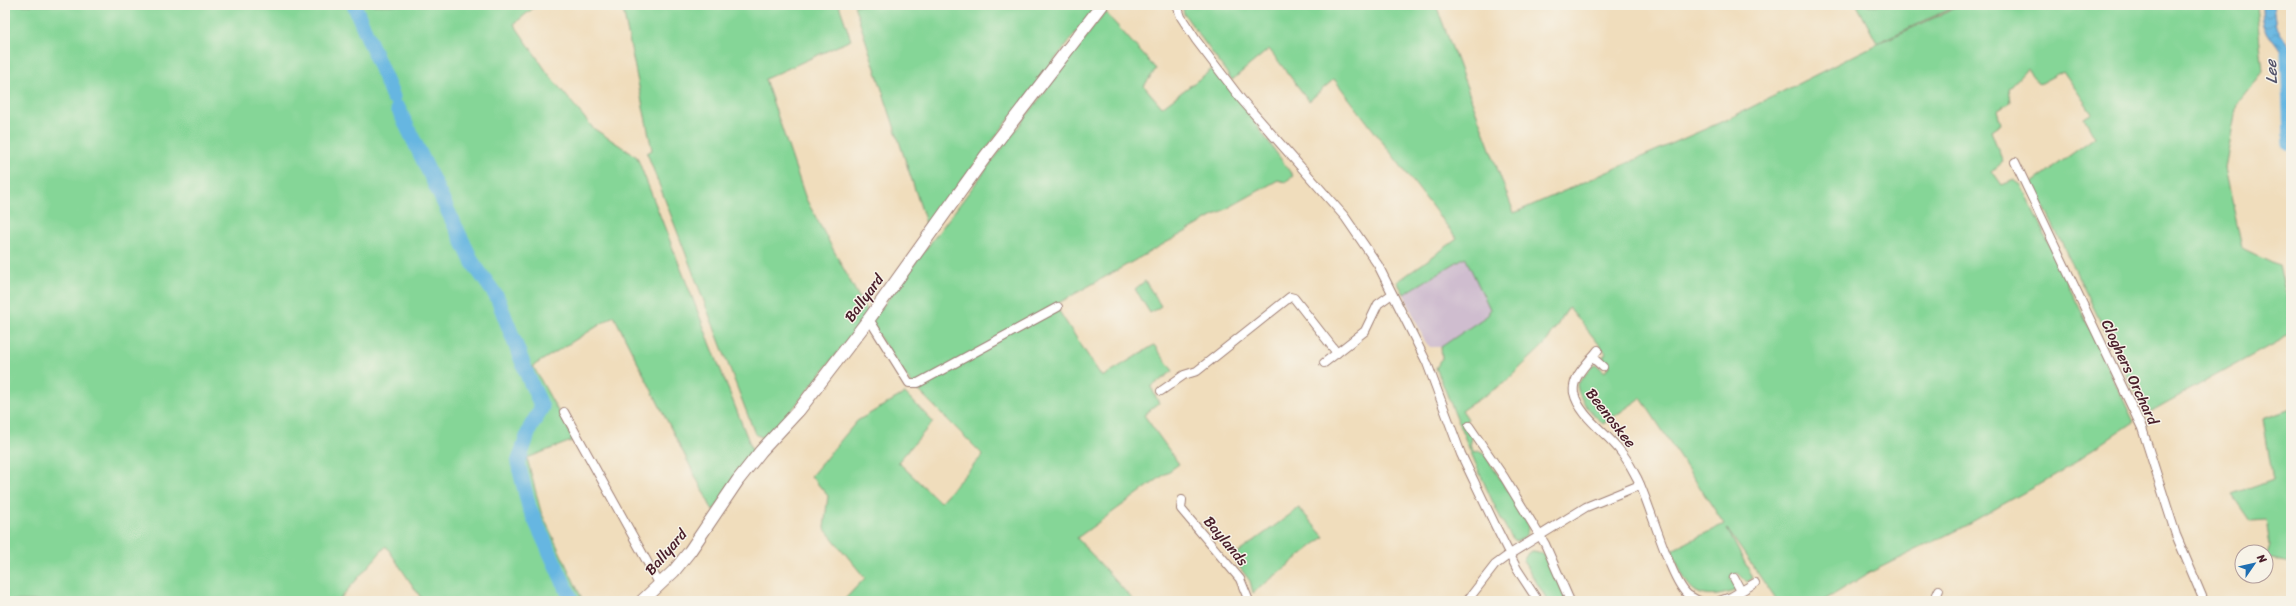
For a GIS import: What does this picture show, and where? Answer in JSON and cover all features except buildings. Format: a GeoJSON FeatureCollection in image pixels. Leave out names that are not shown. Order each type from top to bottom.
{"type":"FeatureCollection","features":[{"type":"Feature","properties":{"kind":"street","name":"Ballyard"},"geometry":{"type":"LineString","coordinates":[[642,601],[660,585],[690,551],[738,480],[760,451],[799,410],[869,319],[985,157],[1102,5]]}},
{"type":"Feature","properties":{"kind":"street"},"geometry":{"type":"LineString","coordinates":[[1177,5],[1181,17],[1196,40],[1241,99],[1344,217],[1378,265],[1427,363],[1461,454],[1510,554],[1538,601]]}},
{"type":"Feature","properties":{"kind":"street","name":"Cloghers Orchard"},"geometry":{"type":"LineString","coordinates":[[2014,162],[2142,428],[2176,535],[2204,601]]}},
{"type":"Feature","properties":{"kind":"street"},"geometry":{"type":"LineString","coordinates":[[1324,363],[1365,331],[1378,304],[1392,294]]}},
{"type":"Feature","properties":{"kind":"street"},"geometry":{"type":"LineString","coordinates":[[1162,391],[1184,375],[1197,372],[1290,297],[1294,298],[1337,353]]}},
{"type":"Feature","properties":{"kind":"street"},"geometry":{"type":"LineString","coordinates":[[869,319],[908,383],[918,383],[1058,307]]}},
{"type":"Feature","properties":{"kind":"street","name":"Beenoskee"},"geometry":{"type":"LineString","coordinates":[[1598,350],[1576,378],[1573,384],[1574,394],[1578,403],[1601,432],[1621,451],[1640,485],[1674,572],[1687,594],[1699,601]]}},
{"type":"Feature","properties":{"kind":"street"},"geometry":{"type":"LineString","coordinates":[[1592,357],[1603,367]]}},
{"type":"Feature","properties":{"kind":"street"},"geometry":{"type":"LineString","coordinates":[[564,412],[660,585]]}},
{"type":"Feature","properties":{"kind":"street"},"geometry":{"type":"LineString","coordinates":[[1469,426],[1504,477],[1540,537],[1570,601]]}},
{"type":"Feature","properties":{"kind":"street"},"geometry":{"type":"LineString","coordinates":[[1467,601],[1495,564],[1586,507],[1640,485]]}},
{"type":"Feature","properties":{"kind":"street","name":"Baylands"},"geometry":{"type":"LineString","coordinates":[[1182,500],[1181,509],[1240,579],[1249,601]]}},
{"type":"Feature","properties":{"kind":"street"},"geometry":{"type":"LineString","coordinates":[[1734,578],[1741,591]]}},
{"type":"Feature","properties":{"kind":"street"},"geometry":{"type":"LineString","coordinates":[[1719,601],[1755,583]]}},
{"type":"Feature","properties":{"kind":"street"},"geometry":{"type":"LineString","coordinates":[[1934,601],[1939,590]]}},
{"type":"Feature","properties":{"kind":"shaded area"},"geometry":{"type":"Polygon","coordinates":[[[1465,257],[1490,309],[1488,315],[1441,347],[1430,347],[1425,342],[1404,294],[1465,257]]]}},
{"type":"Feature","properties":{"kind":"green space"},"geometry":{"type":"Polygon","coordinates":[[[5,5],[537,5],[514,24],[549,75],[593,128],[637,157],[753,452],[713,511],[614,316],[533,366],[574,440],[527,458],[541,512],[583,601],[423,601],[386,546],[338,601],[5,601],[5,5]]]}},
{"type":"Feature","properties":{"kind":"green space"},"geometry":{"type":"Polygon","coordinates":[[[622,5],[839,5],[851,40],[765,79],[806,199],[868,314],[768,440],[755,434],[647,153],[652,150],[622,5]]]}},
{"type":"Feature","properties":{"kind":"green space"},"geometry":{"type":"Polygon","coordinates":[[[854,5],[1097,5],[927,226],[854,5]]]}},
{"type":"Feature","properties":{"kind":"green space"},"geometry":{"type":"Polygon","coordinates":[[[1182,5],[1436,5],[1514,213],[1728,119],[1877,44],[1962,5],[2256,5],[2263,72],[2237,104],[2225,168],[2242,248],[2279,266],[2291,314],[2291,334],[2146,414],[2032,183],[2095,137],[2084,118],[2092,113],[2063,71],[2039,84],[2027,69],[2009,88],[2011,103],[1997,110],[2001,124],[1991,131],[2003,162],[1992,171],[2002,185],[2014,180],[2021,185],[2134,422],[2055,475],[1961,528],[1869,573],[1823,601],[1777,601],[1727,529],[1753,578],[1747,582],[1738,573],[1730,577],[1737,590],[1710,596],[1693,590],[1687,583],[1672,550],[1724,524],[1641,398],[1603,424],[1583,401],[1577,385],[1592,366],[1597,365],[1605,372],[1609,366],[1602,358],[1606,353],[1569,307],[1545,344],[1504,383],[1462,410],[1468,419],[1463,423],[1472,437],[1470,446],[1474,452],[1479,451],[1485,455],[1526,519],[1528,526],[1527,533],[1523,538],[1516,541],[1509,532],[1487,489],[1436,368],[1442,358],[1441,347],[1488,315],[1490,309],[1465,257],[1404,294],[1397,282],[1457,239],[1334,79],[1309,101],[1269,49],[1232,80],[1184,14],[1182,5]]]}},
{"type":"Feature","properties":{"kind":"green space"},"geometry":{"type":"Polygon","coordinates":[[[1857,5],[1958,5],[1877,43],[1857,5]]]}},
{"type":"Feature","properties":{"kind":"green space"},"geometry":{"type":"Polygon","coordinates":[[[1105,12],[1156,69],[1144,86],[1162,107],[1215,67],[1293,176],[1285,182],[1278,180],[1055,305],[1102,377],[1154,345],[1173,371],[1151,387],[1159,403],[1144,415],[1179,464],[1077,538],[1134,601],[843,601],[865,578],[824,528],[828,496],[811,476],[857,421],[905,393],[933,422],[898,462],[940,502],[983,455],[911,383],[870,323],[1105,12]]]}},
{"type":"Feature","properties":{"kind":"green space"},"geometry":{"type":"Polygon","coordinates":[[[1145,281],[1161,306],[1150,313],[1135,289],[1145,281]]]}},
{"type":"Feature","properties":{"kind":"green space"},"geometry":{"type":"Polygon","coordinates":[[[2291,409],[2291,563],[2274,560],[2274,544],[2270,544],[2266,520],[2250,521],[2232,495],[2273,480],[2263,419],[2291,409]]]}},
{"type":"Feature","properties":{"kind":"green space"},"geometry":{"type":"Polygon","coordinates":[[[1299,508],[1324,537],[1253,593],[1250,581],[1232,557],[1299,508]]]}},
{"type":"Feature","properties":{"kind":"green space"},"geometry":{"type":"Polygon","coordinates":[[[1532,551],[1545,557],[1555,570],[1566,601],[1548,601],[1523,561],[1528,553],[1532,551]]]}},
{"type":"Feature","properties":{"kind":"water"},"geometry":{"type":"Polygon","coordinates":[[[2262,5],[2273,5],[2276,27],[2291,48],[2291,72],[2282,72],[2284,60],[2280,50],[2265,27],[2262,18],[2262,5]]]}},
{"type":"Feature","properties":{"kind":"waterway"},"geometry":{"type":"LineString","coordinates":[[354,5],[393,97]]}},
{"type":"Feature","properties":{"kind":"waterway","name":"Lee"},"geometry":{"type":"LineString","coordinates":[[2288,52],[2291,143]]}},
{"type":"Feature","properties":{"kind":"waterway"},"geometry":{"type":"LineString","coordinates":[[398,108],[473,263],[497,297],[529,379],[542,407],[530,428],[518,463],[529,507],[572,601]]}}]}
